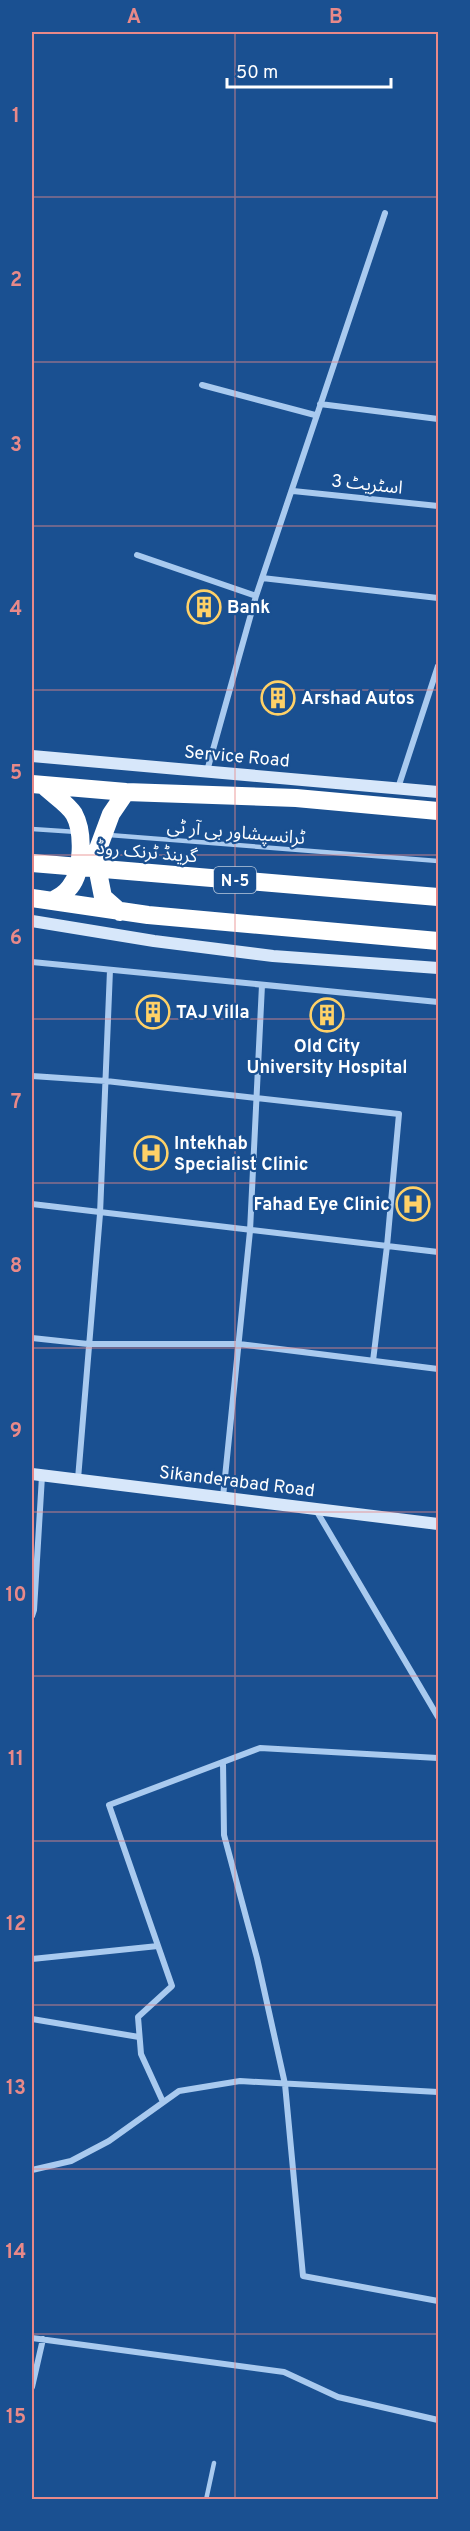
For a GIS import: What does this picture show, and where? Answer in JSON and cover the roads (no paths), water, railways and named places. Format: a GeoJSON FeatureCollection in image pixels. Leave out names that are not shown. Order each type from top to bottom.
{"type":"FeatureCollection","features":[{"type":"Feature","properties":{"kind":"highway"},"geometry":{"type":"LineString","coordinates":[[37,785],[126,792],[296,798],[438,811]]}},
{"type":"Feature","properties":{"kind":"highway"},"geometry":{"type":"LineString","coordinates":[[37,785],[73,813],[79,832],[78,862],[72,886],[63,895],[51,901]]}},
{"type":"Feature","properties":{"kind":"highway"},"geometry":{"type":"LineString","coordinates":[[120,912],[103,897],[95,857],[111,814],[126,792]]}},
{"type":"Feature","properties":{"kind":"highway","name":"گرینڈ ٹرنک روڈ"},"geometry":{"type":"LineString","coordinates":[[32,863],[438,897]]}},
{"type":"Feature","properties":{"kind":"highway"},"geometry":{"type":"LineString","coordinates":[[32,898],[120,912],[438,941]]}},
{"type":"Feature","properties":{"kind":"street"},"geometry":{"type":"LineString","coordinates":[[207,771],[256,596],[315,415],[385,213]]}},
{"type":"Feature","properties":{"kind":"street"},"geometry":{"type":"LineString","coordinates":[[202,385],[315,415]]}},
{"type":"Feature","properties":{"kind":"street"},"geometry":{"type":"LineString","coordinates":[[320,404],[438,419]]}},
{"type":"Feature","properties":{"kind":"street","name":"اسٹریٹ 3"},"geometry":{"type":"LineString","coordinates":[[292,491],[438,506]]}},
{"type":"Feature","properties":{"kind":"street"},"geometry":{"type":"LineString","coordinates":[[137,555],[256,596]]}},
{"type":"Feature","properties":{"kind":"street"},"geometry":{"type":"LineString","coordinates":[[262,578],[438,598]]}},
{"type":"Feature","properties":{"kind":"street"},"geometry":{"type":"LineString","coordinates":[[398,789],[438,666]]}},
{"type":"Feature","properties":{"kind":"street","name":"Service Road"},"geometry":{"type":"LineString","coordinates":[[32,756],[438,792]]}},
{"type":"Feature","properties":{"kind":"street"},"geometry":{"type":"LineString","coordinates":[[32,921],[273,956],[438,968]]}},
{"type":"Feature","properties":{"kind":"street"},"geometry":{"type":"LineString","coordinates":[[32,962],[438,1002]]}},
{"type":"Feature","properties":{"kind":"street"},"geometry":{"type":"LineString","coordinates":[[78,1479],[100,1214],[110,969]]}},
{"type":"Feature","properties":{"kind":"street"},"geometry":{"type":"LineString","coordinates":[[223,1497],[250,1231],[262,985]]}},
{"type":"Feature","properties":{"kind":"street"},"geometry":{"type":"LineString","coordinates":[[32,1076],[106,1081],[399,1114],[387,1246],[373,1361]]}},
{"type":"Feature","properties":{"kind":"street"},"geometry":{"type":"LineString","coordinates":[[32,1204],[100,1214],[438,1252]]}},
{"type":"Feature","properties":{"kind":"street"},"geometry":{"type":"LineString","coordinates":[[32,1338],[88,1344],[239,1344],[438,1369]]}},
{"type":"Feature","properties":{"kind":"street"},"geometry":{"type":"LineString","coordinates":[[32,1616],[37,1474]]}},
{"type":"Feature","properties":{"kind":"street","name":"Sikanderabad Road"},"geometry":{"type":"LineString","coordinates":[[37,1474],[438,1524]]}},
{"type":"Feature","properties":{"kind":"street"},"geometry":{"type":"LineString","coordinates":[[316,1510],[438,1717]]}},
{"type":"Feature","properties":{"kind":"street"},"geometry":{"type":"LineString","coordinates":[[163,2102],[141,2054],[138,2017],[172,1986],[108,1805],[260,1748],[438,1758]]}},
{"type":"Feature","properties":{"kind":"street"},"geometry":{"type":"LineString","coordinates":[[223,1762],[224,1834],[257,1958],[285,2084],[303,2276],[438,2301]]}},
{"type":"Feature","properties":{"kind":"street"},"geometry":{"type":"LineString","coordinates":[[32,1959],[158,1946]]}},
{"type":"Feature","properties":{"kind":"street"},"geometry":{"type":"LineString","coordinates":[[32,2019],[139,2037]]}},
{"type":"Feature","properties":{"kind":"street"},"geometry":{"type":"LineString","coordinates":[[32,2170],[71,2161],[109,2141],[178,2091],[240,2081],[438,2092]]}},
{"type":"Feature","properties":{"kind":"street"},"geometry":{"type":"LineString","coordinates":[[32,2338],[284,2372],[339,2397],[438,2420]]}},
{"type":"Feature","properties":{"kind":"street"},"geometry":{"type":"LineString","coordinates":[[32,2387],[44,2339]]}},
{"type":"Feature","properties":{"kind":"lane","name":"ٹرانسپشاور بی آر ٹی"},"geometry":{"type":"LineString","coordinates":[[32,829],[438,861]]}},
{"type":"Feature","properties":{"kind":"lane"},"geometry":{"type":"LineString","coordinates":[[206,2499],[213,2463]]}},
{"type":"Feature","properties":{"kind":"place","name":"Bank"},"geometry":{"type":"Point","coordinates":[204,607]}},
{"type":"Feature","properties":{"kind":"place","name":"Arshad Autos"},"geometry":{"type":"Point","coordinates":[278,698]}},
{"type":"Feature","properties":{"kind":"place","name":"TAJ Villa"},"geometry":{"type":"Point","coordinates":[153,1012]}},
{"type":"Feature","properties":{"kind":"place","name":"Old City University Hospital"},"geometry":{"type":"Point","coordinates":[327,1015]}},
{"type":"Feature","properties":{"kind":"place","name":"Intekhab Specialist Clinic"},"geometry":{"type":"Point","coordinates":[151,1153]}},
{"type":"Feature","properties":{"kind":"place","name":"Fahad Eye Clinic"},"geometry":{"type":"Point","coordinates":[413,1204]}}]}
